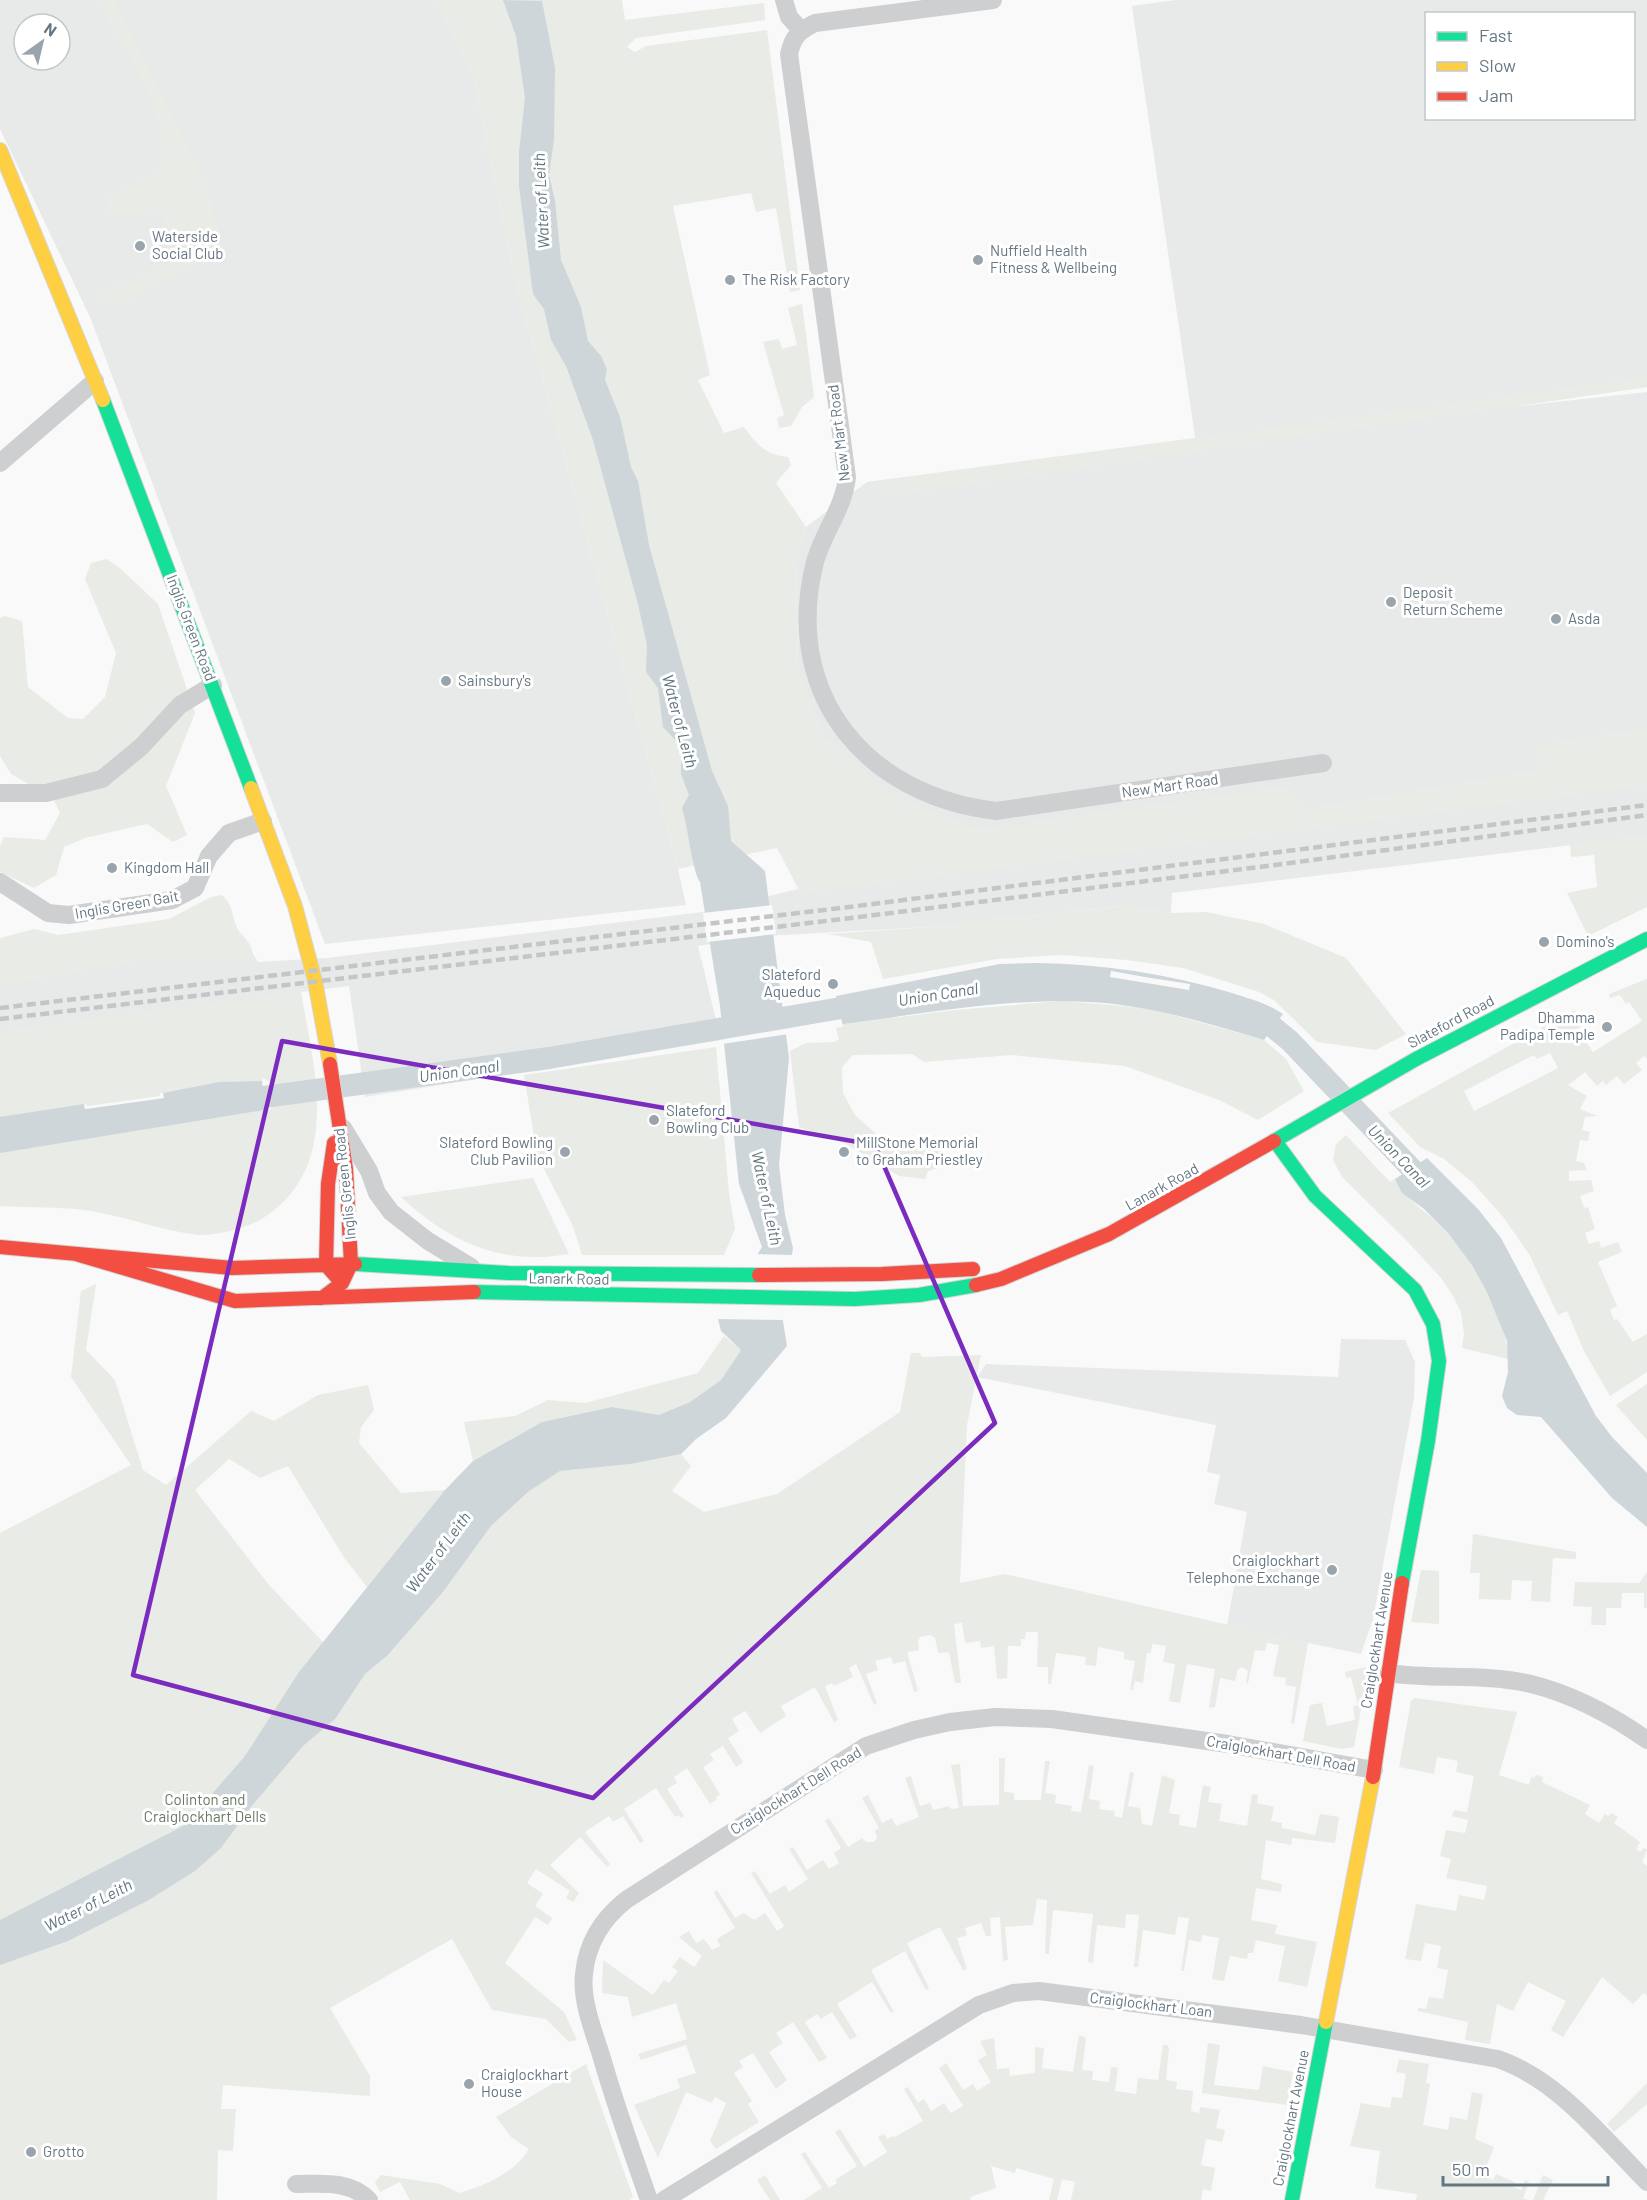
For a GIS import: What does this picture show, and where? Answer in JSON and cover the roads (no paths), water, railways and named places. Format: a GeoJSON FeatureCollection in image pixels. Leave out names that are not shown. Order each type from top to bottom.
{"type":"FeatureCollection","features":[{"type":"Feature","properties":{"kind":"main road","name":"Inglis Green Road"},"geometry":{"type":"LineString","coordinates":[[0,150],[96,381],[295,906],[315,981],[338,1119],[351,1225],[351,1264],[342,1283],[322,1298]]}},
{"type":"Feature","properties":{"kind":"main road","name":"Slateford Road"},"geometry":{"type":"LineString","coordinates":[[1275,1141],[1416,1059],[1647,939]]}},
{"type":"Feature","properties":{"kind":"main road","name":"Inglis Green Road"},"geometry":{"type":"LineString","coordinates":[[326,1264],[328,1184],[338,1119]]}},
{"type":"Feature","properties":{"kind":"main road","name":"Lanark Road"},"geometry":{"type":"LineString","coordinates":[[76,1254],[235,1301],[452,1292],[881,1298],[979,1285],[1001,1279],[1156,1210],[1275,1141]]}},
{"type":"Feature","properties":{"kind":"main road","name":"Craiglockhart Avenue"},"geometry":{"type":"LineString","coordinates":[[1275,1141],[1315,1196],[1415,1290],[1429,1315],[1437,1343],[1439,1361],[1435,1398],[1388,1673],[1374,1770],[1292,2200]]}},
{"type":"Feature","properties":{"kind":"main road","name":"Lanark Road"},"geometry":{"type":"LineString","coordinates":[[0,1247],[232,1268],[351,1264],[478,1271],[646,1275],[940,1272],[1061,1254]]}},
{"type":"Feature","properties":{"kind":"main road"},"geometry":{"type":"LineString","coordinates":[[326,1264],[357,1296]]}},
{"type":"Feature","properties":{"kind":"street"},"geometry":{"type":"LineString","coordinates":[[784,0],[789,17],[801,30],[815,23],[993,0]]}},
{"type":"Feature","properties":{"kind":"street","name":"New Mart Road"},"geometry":{"type":"LineString","coordinates":[[801,30],[792,40],[789,54],[846,477],[843,498],[814,564],[809,590],[808,640],[819,685],[844,731],[864,752],[903,783],[950,804],[996,811],[1323,763]]}},
{"type":"Feature","properties":{"kind":"street"},"geometry":{"type":"LineString","coordinates":[[0,463],[96,381]]}},
{"type":"Feature","properties":{"kind":"street"},"geometry":{"type":"LineString","coordinates":[[0,793],[46,793],[102,779],[141,747],[180,705],[213,685]]}},
{"type":"Feature","properties":{"kind":"street","name":"Inglis Green Gait"},"geometry":{"type":"LineString","coordinates":[[0,882],[48,913],[69,915],[172,900],[195,888],[209,856],[229,833],[262,821]]}},
{"type":"Feature","properties":{"kind":"street","name":"Inglis Green Road"},"geometry":{"type":"LineString","coordinates":[[338,1119],[369,1171],[377,1193],[391,1212],[428,1241],[478,1271]]}},
{"type":"Feature","properties":{"kind":"street"},"geometry":{"type":"LineString","coordinates":[[1388,1673],[1477,1678],[1529,1684],[1595,1710],[1647,1740]]}},
{"type":"Feature","properties":{"kind":"street","name":"Craiglockhart Dell Road"},"geometry":{"type":"LineString","coordinates":[[649,2200],[621,2123],[587,2005],[584,1976],[594,1937],[602,1923],[626,1900],[866,1746],[914,1730],[950,1722],[995,1717],[1031,1718],[1228,1744],[1374,1770]]}},
{"type":"Feature","properties":{"kind":"street","name":"Craiglockhart Loan"},"geometry":{"type":"LineString","coordinates":[[664,2200],[962,2015],[997,1997],[1039,1991],[1325,2029],[1498,2059],[1517,2066],[1549,2087],[1647,2182]]}},
{"type":"Feature","properties":{"kind":"street"},"geometry":{"type":"LineString","coordinates":[[296,2184],[346,2185],[359,2190],[369,2200]]}},
{"type":"Feature","properties":{"kind":"water","name":"Water of Leith"},"geometry":{"type":"Polygon","coordinates":[[[503,0],[542,1],[555,68],[554,139],[549,175],[555,201],[561,260],[581,307],[588,341],[601,356],[607,369],[605,380],[620,417],[631,467],[638,481],[649,545],[712,771],[728,806],[731,841],[765,871],[789,1058],[779,1165],[785,1215],[793,1248],[782,1315],[787,1346],[726,1418],[696,1439],[681,1454],[631,1464],[560,1471],[528,1492],[491,1526],[443,1592],[387,1656],[365,1674],[335,1719],[303,1746],[250,1808],[221,1848],[195,1871],[147,1901],[68,1941],[0,1965],[0,1920],[185,1825],[245,1756],[299,1672],[445,1490],[473,1461],[542,1422],[612,1407],[659,1415],[690,1402],[721,1380],[741,1350],[721,1331],[718,1319],[762,1247],[739,1184],[720,1006],[700,882],[682,808],[689,795],[681,774],[681,754],[677,742],[663,727],[658,688],[646,672],[647,645],[638,604],[593,440],[566,366],[551,340],[544,309],[533,294],[519,186],[519,152],[525,98],[516,36],[503,0]]]}},
{"type":"Feature","properties":{"kind":"water"},"geometry":{"type":"Polygon","coordinates":[[[1000,964],[1087,965],[1160,975],[1252,999],[1283,1014],[1264,1040],[1156,1011],[1090,1002],[995,1004],[835,1025],[831,997],[1000,964]]]}},
{"type":"Feature","properties":{"kind":"water"},"geometry":{"type":"Polygon","coordinates":[[[262,1081],[288,1094],[264,1110],[0,1153],[0,1117],[84,1104],[85,1109],[164,1098],[163,1093],[219,1082],[262,1081]]]}},
{"type":"Feature","properties":{"kind":"water"},"geometry":{"type":"Polygon","coordinates":[[[1427,1158],[1478,1209],[1501,1238],[1596,1416],[1612,1437],[1647,1473],[1647,1527],[1612,1498],[1541,1417],[1517,1415],[1507,1408],[1502,1396],[1508,1372],[1507,1341],[1487,1292],[1472,1265],[1448,1233],[1424,1209],[1402,1193],[1395,1179],[1427,1158]]]}},
{"type":"Feature","properties":{"kind":"waterway","name":"Union Canal"},"geometry":{"type":"LineString","coordinates":[[257,1098],[549,1058],[841,1008]]}},
{"type":"Feature","properties":{"kind":"waterway","name":"Union Canal"},"geometry":{"type":"LineString","coordinates":[[1246,1015],[1273,1027],[1290,1041],[1430,1188]]}},
{"type":"Feature","properties":{"kind":"railway"},"geometry":{"type":"LineString","coordinates":[[0,1008],[849,907],[1647,805]]}},
{"type":"Feature","properties":{"kind":"railway"},"geometry":{"type":"LineString","coordinates":[[0,1019],[851,918],[1275,865],[1647,815]]}},
{"type":"Feature","properties":{"kind":"place","name":"Waterside Social Club"},"geometry":{"type":"Point","coordinates":[140,246]}},
{"type":"Feature","properties":{"kind":"place","name":"Nuffield Health Fitness & Wellbeing"},"geometry":{"type":"Point","coordinates":[978,260]}},
{"type":"Feature","properties":{"kind":"place","name":"The Risk Factory"},"geometry":{"type":"Point","coordinates":[730,280]}},
{"type":"Feature","properties":{"kind":"place","name":"Deposit Return Scheme"},"geometry":{"type":"Point","coordinates":[1391,602]}},
{"type":"Feature","properties":{"kind":"place","name":"Asda"},"geometry":{"type":"Point","coordinates":[1556,619]}},
{"type":"Feature","properties":{"kind":"place","name":"Sainsbury's"},"geometry":{"type":"Point","coordinates":[446,681]}},
{"type":"Feature","properties":{"kind":"place","name":"Kingdom Hall"},"geometry":{"type":"Point","coordinates":[112,868]}},
{"type":"Feature","properties":{"kind":"place","name":"Domino's"},"geometry":{"type":"Point","coordinates":[1544,942]}},
{"type":"Feature","properties":{"kind":"place","name":"Slateford Aqueduc"},"geometry":{"type":"Point","coordinates":[833,984]}},
{"type":"Feature","properties":{"kind":"place","name":"Dhamma Padipa Temple"},"geometry":{"type":"Point","coordinates":[1607,1027]}},
{"type":"Feature","properties":{"kind":"place","name":"Slateford Bowling Club"},"geometry":{"type":"Point","coordinates":[654,1120]}},
{"type":"Feature","properties":{"kind":"place","name":"Slateford Bowling Club Pavilion"},"geometry":{"type":"Point","coordinates":[565,1152]}},
{"type":"Feature","properties":{"kind":"place","name":"MillStone Memorial to Graham Priestley"},"geometry":{"type":"Point","coordinates":[844,1152]}},
{"type":"Feature","properties":{"kind":"place","name":"Craiglockhart Telephone Exchange"},"geometry":{"type":"Point","coordinates":[1332,1570]}},
{"type":"Feature","properties":{"kind":"place","name":"Craiglockhart House"},"geometry":{"type":"Point","coordinates":[469,2084]}},
{"type":"Feature","properties":{"kind":"place","name":"Grotto"},"geometry":{"type":"Point","coordinates":[31,2152]}},
{"type":"Feature","properties":{"kind":"park label","name":"Colinton and Craiglockhart Dells"},"geometry":{"type":"Point","coordinates":[205,1808]}}]}
